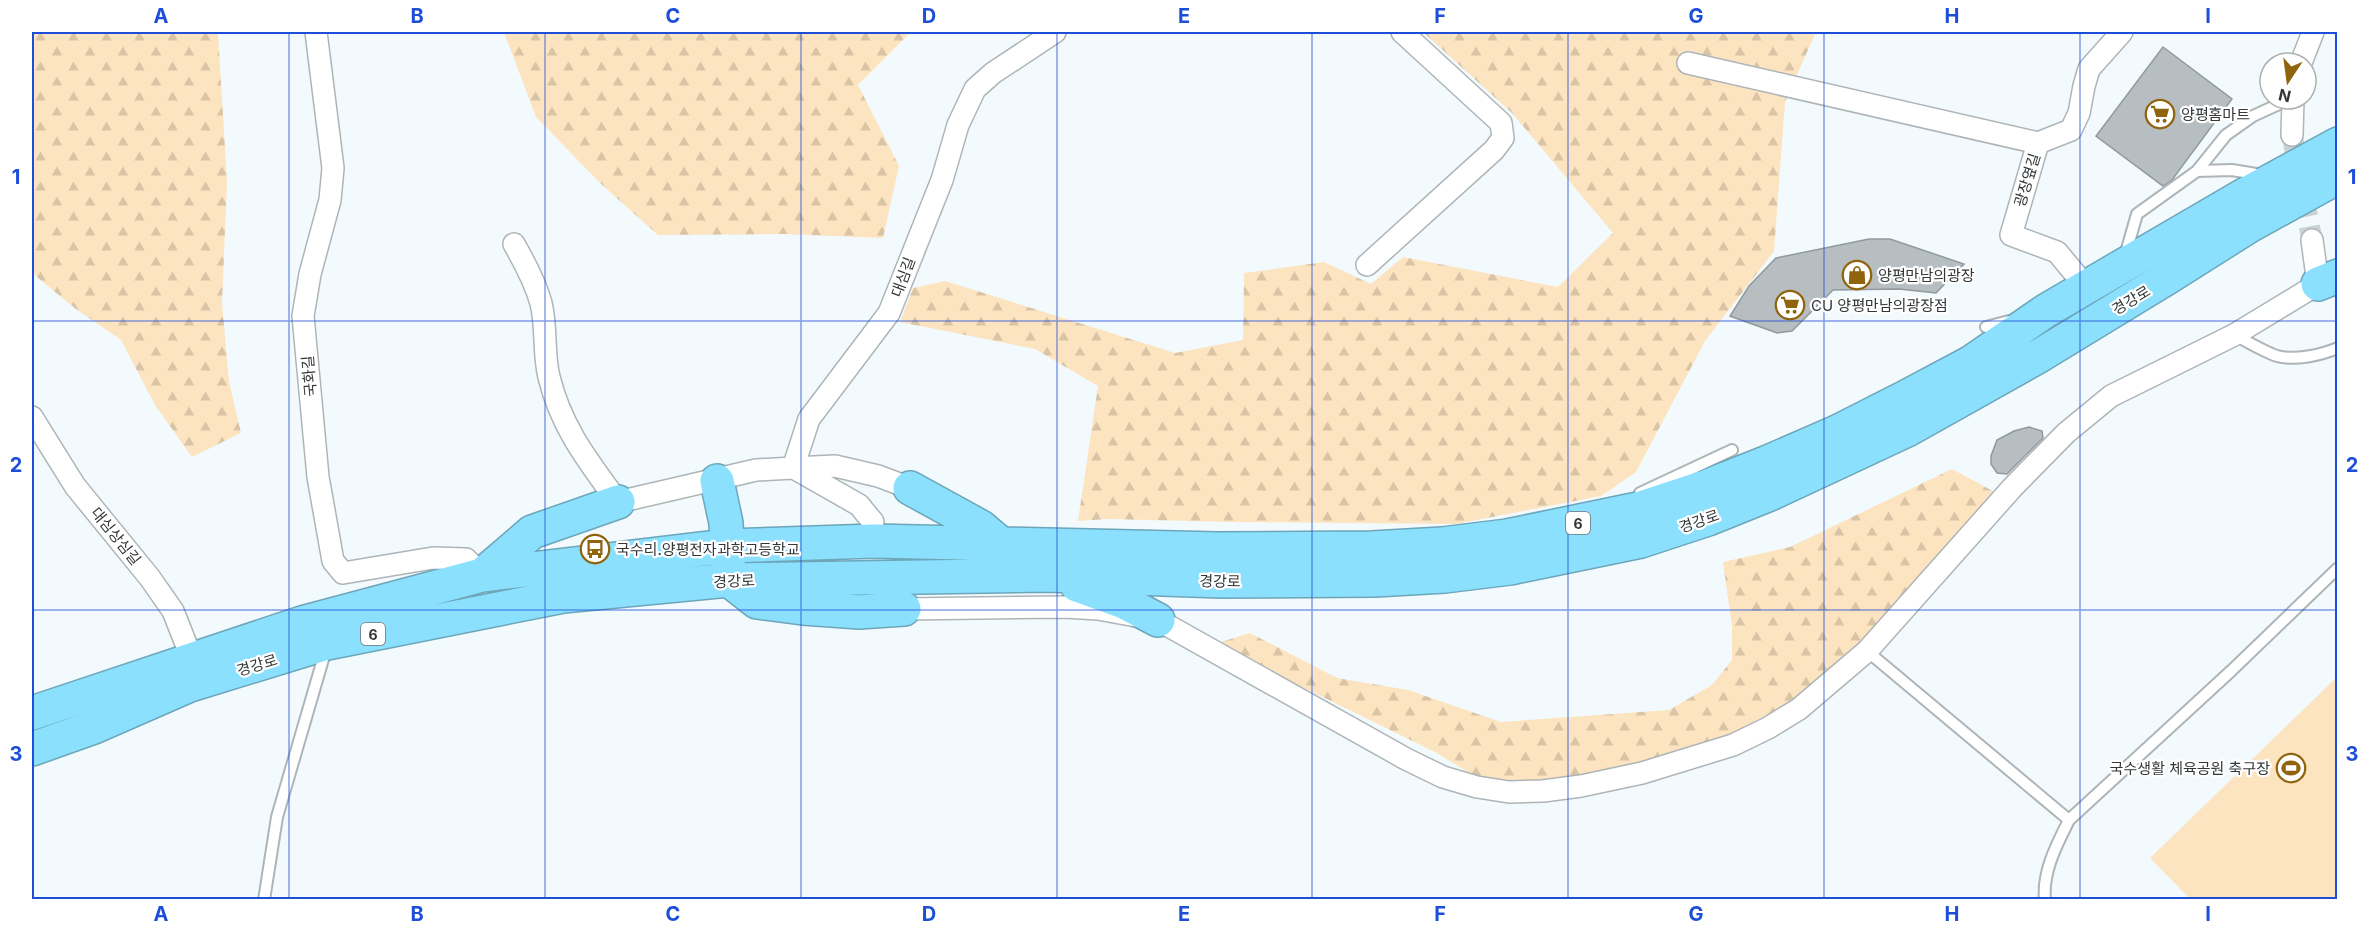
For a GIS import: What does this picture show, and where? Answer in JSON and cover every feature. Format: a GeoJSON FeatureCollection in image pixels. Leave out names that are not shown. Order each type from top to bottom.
{"type":"FeatureCollection","features":[{"type":"Feature","properties":{"kind":"highway","name":"경강로"},"geometry":{"type":"LineString","coordinates":[[32,713],[302,623],[482,575],[727,546],[874,541],[1218,549],[1372,548],[1507,537],[1638,509],[1705,487],[1837,432],[1970,363],[2047,310],[2337,144]]}},
{"type":"Feature","properties":{"kind":"highway","name":"경강로"},"geometry":{"type":"LineString","coordinates":[[32,749],[94,727],[190,685],[327,643],[563,596],[729,580],[1047,575],[1221,581],[1375,580],[1510,568],[1641,541],[1708,519],[1770,494],[1840,464],[1907,430],[2039,356],[2249,226],[2337,177]]}},
{"type":"Feature","properties":{"kind":"highway"},"geometry":{"type":"LineString","coordinates":[[717,481],[726,524],[729,580],[757,602],[859,612],[904,605]]}},
{"type":"Feature","properties":{"kind":"highway"},"geometry":{"type":"LineString","coordinates":[[910,488],[981,527],[1001,544]]}},
{"type":"Feature","properties":{"kind":"highway"},"geometry":{"type":"LineString","coordinates":[[482,575],[532,532],[618,502]]}},
{"type":"Feature","properties":{"kind":"highway"},"geometry":{"type":"LineString","coordinates":[[1047,575],[1124,602],[1158,620]]}},
{"type":"Feature","properties":{"kind":"street","name":"국화길"},"geometry":{"type":"LineString","coordinates":[[316,32],[333,168],[330,200],[310,274],[303,316],[318,477],[333,561],[343,573],[433,558],[466,559],[482,575]]}},
{"type":"Feature","properties":{"kind":"street","name":"대심길"},"geometry":{"type":"LineString","coordinates":[[794,468],[810,419],[889,313],[942,180],[957,125],[975,89],[993,73],[1055,32]]}},
{"type":"Feature","properties":{"kind":"street"},"geometry":{"type":"LineString","coordinates":[[1368,265],[1494,150],[1503,138],[1501,123],[1402,32]]}},
{"type":"Feature","properties":{"kind":"street","name":"광장옆길"},"geometry":{"type":"LineString","coordinates":[[2087,288],[2057,252],[2011,235],[2038,143],[2071,130],[2079,113],[2089,69],[2122,32]]}},
{"type":"Feature","properties":{"kind":"street"},"geometry":{"type":"LineString","coordinates":[[2306,51],[2313,32]]}},
{"type":"Feature","properties":{"kind":"street"},"geometry":{"type":"LineString","coordinates":[[1688,63],[2038,143]]}},
{"type":"Feature","properties":{"kind":"street"},"geometry":{"type":"LineString","coordinates":[[2292,111],[2292,135]]}},
{"type":"Feature","properties":{"kind":"street"},"geometry":{"type":"LineString","coordinates":[[904,605],[1065,607],[1098,609],[1158,620],[1406,759],[1443,777],[1477,787],[1509,792],[1543,791],[1581,786],[1642,773],[1733,745],[1768,728],[1799,709],[1867,651],[2012,488],[2066,433],[2111,396],[2234,335],[2328,280],[2312,240]]}},
{"type":"Feature","properties":{"kind":"street"},"geometry":{"type":"LineString","coordinates":[[514,244],[527,266],[542,304],[548,376],[560,409],[573,440],[618,502],[717,481],[756,470],[835,466],[878,476],[910,488]]}},
{"type":"Feature","properties":{"kind":"street","name":"대심상심길"},"geometry":{"type":"LineString","coordinates":[[32,417],[75,486],[174,611],[192,659]]}},
{"type":"Feature","properties":{"kind":"street"},"geometry":{"type":"LineString","coordinates":[[794,468],[859,505],[873,522]]}},
{"type":"Feature","properties":{"kind":"lane"},"geometry":{"type":"LineString","coordinates":[[2121,268],[2137,214],[2197,171],[2226,135],[2253,116],[2264,111]]}},
{"type":"Feature","properties":{"kind":"lane"},"geometry":{"type":"LineString","coordinates":[[2197,171],[2232,170],[2277,177]]}},
{"type":"Feature","properties":{"kind":"lane"},"geometry":{"type":"LineString","coordinates":[[1986,327],[2047,310]]}},
{"type":"Feature","properties":{"kind":"lane"},"geometry":{"type":"LineString","coordinates":[[2234,335],[2278,356],[2305,357],[2337,348]]}},
{"type":"Feature","properties":{"kind":"lane"},"geometry":{"type":"LineString","coordinates":[[1570,524],[1732,450]]}},
{"type":"Feature","properties":{"kind":"lane"},"geometry":{"type":"LineString","coordinates":[[2045,900],[2044,891],[2052,854],[2069,820],[2231,671],[2337,568]]}},
{"type":"Feature","properties":{"kind":"lane"},"geometry":{"type":"LineString","coordinates":[[264,900],[277,817],[327,643]]}},
{"type":"Feature","properties":{"kind":"lane"},"geometry":{"type":"LineString","coordinates":[[1867,651],[2069,820]]}},
{"type":"Feature","properties":{"kind":"green space"},"geometry":{"type":"Polygon","coordinates":[[[32,32],[218,32],[227,182],[222,303],[229,382],[241,433],[192,457],[155,405],[121,340],[76,309],[32,273],[32,32]]]}},
{"type":"Feature","properties":{"kind":"green space"},"geometry":{"type":"Polygon","coordinates":[[[504,32],[911,32],[858,85],[899,166],[883,238],[784,234],[658,235],[600,183],[536,117],[504,32]]]}},
{"type":"Feature","properties":{"kind":"green space"},"geometry":{"type":"Polygon","coordinates":[[[1423,32],[1816,32],[1785,102],[1774,251],[1705,341],[1636,472],[1601,496],[1456,524],[1107,519],[1078,521],[1098,386],[1035,349],[900,322],[913,288],[945,281],[1175,353],[1243,340],[1244,273],[1324,262],[1371,284],[1403,257],[1558,287],[1613,233],[1512,113],[1423,32]]]}},
{"type":"Feature","properties":{"kind":"green space"},"geometry":{"type":"Polygon","coordinates":[[[1952,469],[2013,502],[1804,695],[1710,745],[1645,768],[1509,787],[1476,777],[1435,752],[1214,644],[1250,633],[1337,678],[1408,690],[1501,722],[1669,710],[1712,685],[1732,660],[1732,627],[1723,562],[1790,547],[1952,469]]]}},
{"type":"Feature","properties":{"kind":"green space","name":"국수생활 체육공원 축구장"},"geometry":{"type":"Polygon","coordinates":[[[2337,677],[2337,899],[2190,899],[2150,858],[2337,677]]]}},
{"type":"Feature","properties":{"kind":"building"},"geometry":{"type":"Polygon","coordinates":[[[2163,47],[2232,99],[2172,180],[2163,186],[2096,136],[2163,47]]]}},
{"type":"Feature","properties":{"kind":"building","name":"양평만남의광장"},"geometry":{"type":"Polygon","coordinates":[[[1869,239],[1890,239],[1964,264],[1936,293],[1899,289],[1833,290],[1792,331],[1777,333],[1730,316],[1749,286],[1776,258],[1869,239]]]}},
{"type":"Feature","properties":{"kind":"building"},"geometry":{"type":"Polygon","coordinates":[[[2029,427],[2042,431],[2043,438],[2007,474],[1997,473],[1991,464],[1991,456],[1997,440],[2014,431],[2029,427]]]}},
{"type":"Feature","properties":{"kind":"tunnel"},"geometry":{"type":"LineString","coordinates":[[2292,135],[2312,240]]}},
{"type":"Feature","properties":{"kind":"place","name":"양평홈마트"},"geometry":{"type":"Point","coordinates":[2160,114]}},
{"type":"Feature","properties":{"kind":"place","name":"양평만남의광장"},"geometry":{"type":"Point","coordinates":[1857,275]}},
{"type":"Feature","properties":{"kind":"place","name":"CU 양평만남의광장점"},"geometry":{"type":"Point","coordinates":[1790,305]}},
{"type":"Feature","properties":{"kind":"place","name":"국수리.양평전자과학고등학교"},"geometry":{"type":"Point","coordinates":[595,549]}},
{"type":"Feature","properties":{"kind":"place","name":"국수생활 체육공원 축구장"},"geometry":{"type":"Point","coordinates":[2291,768]}}]}
